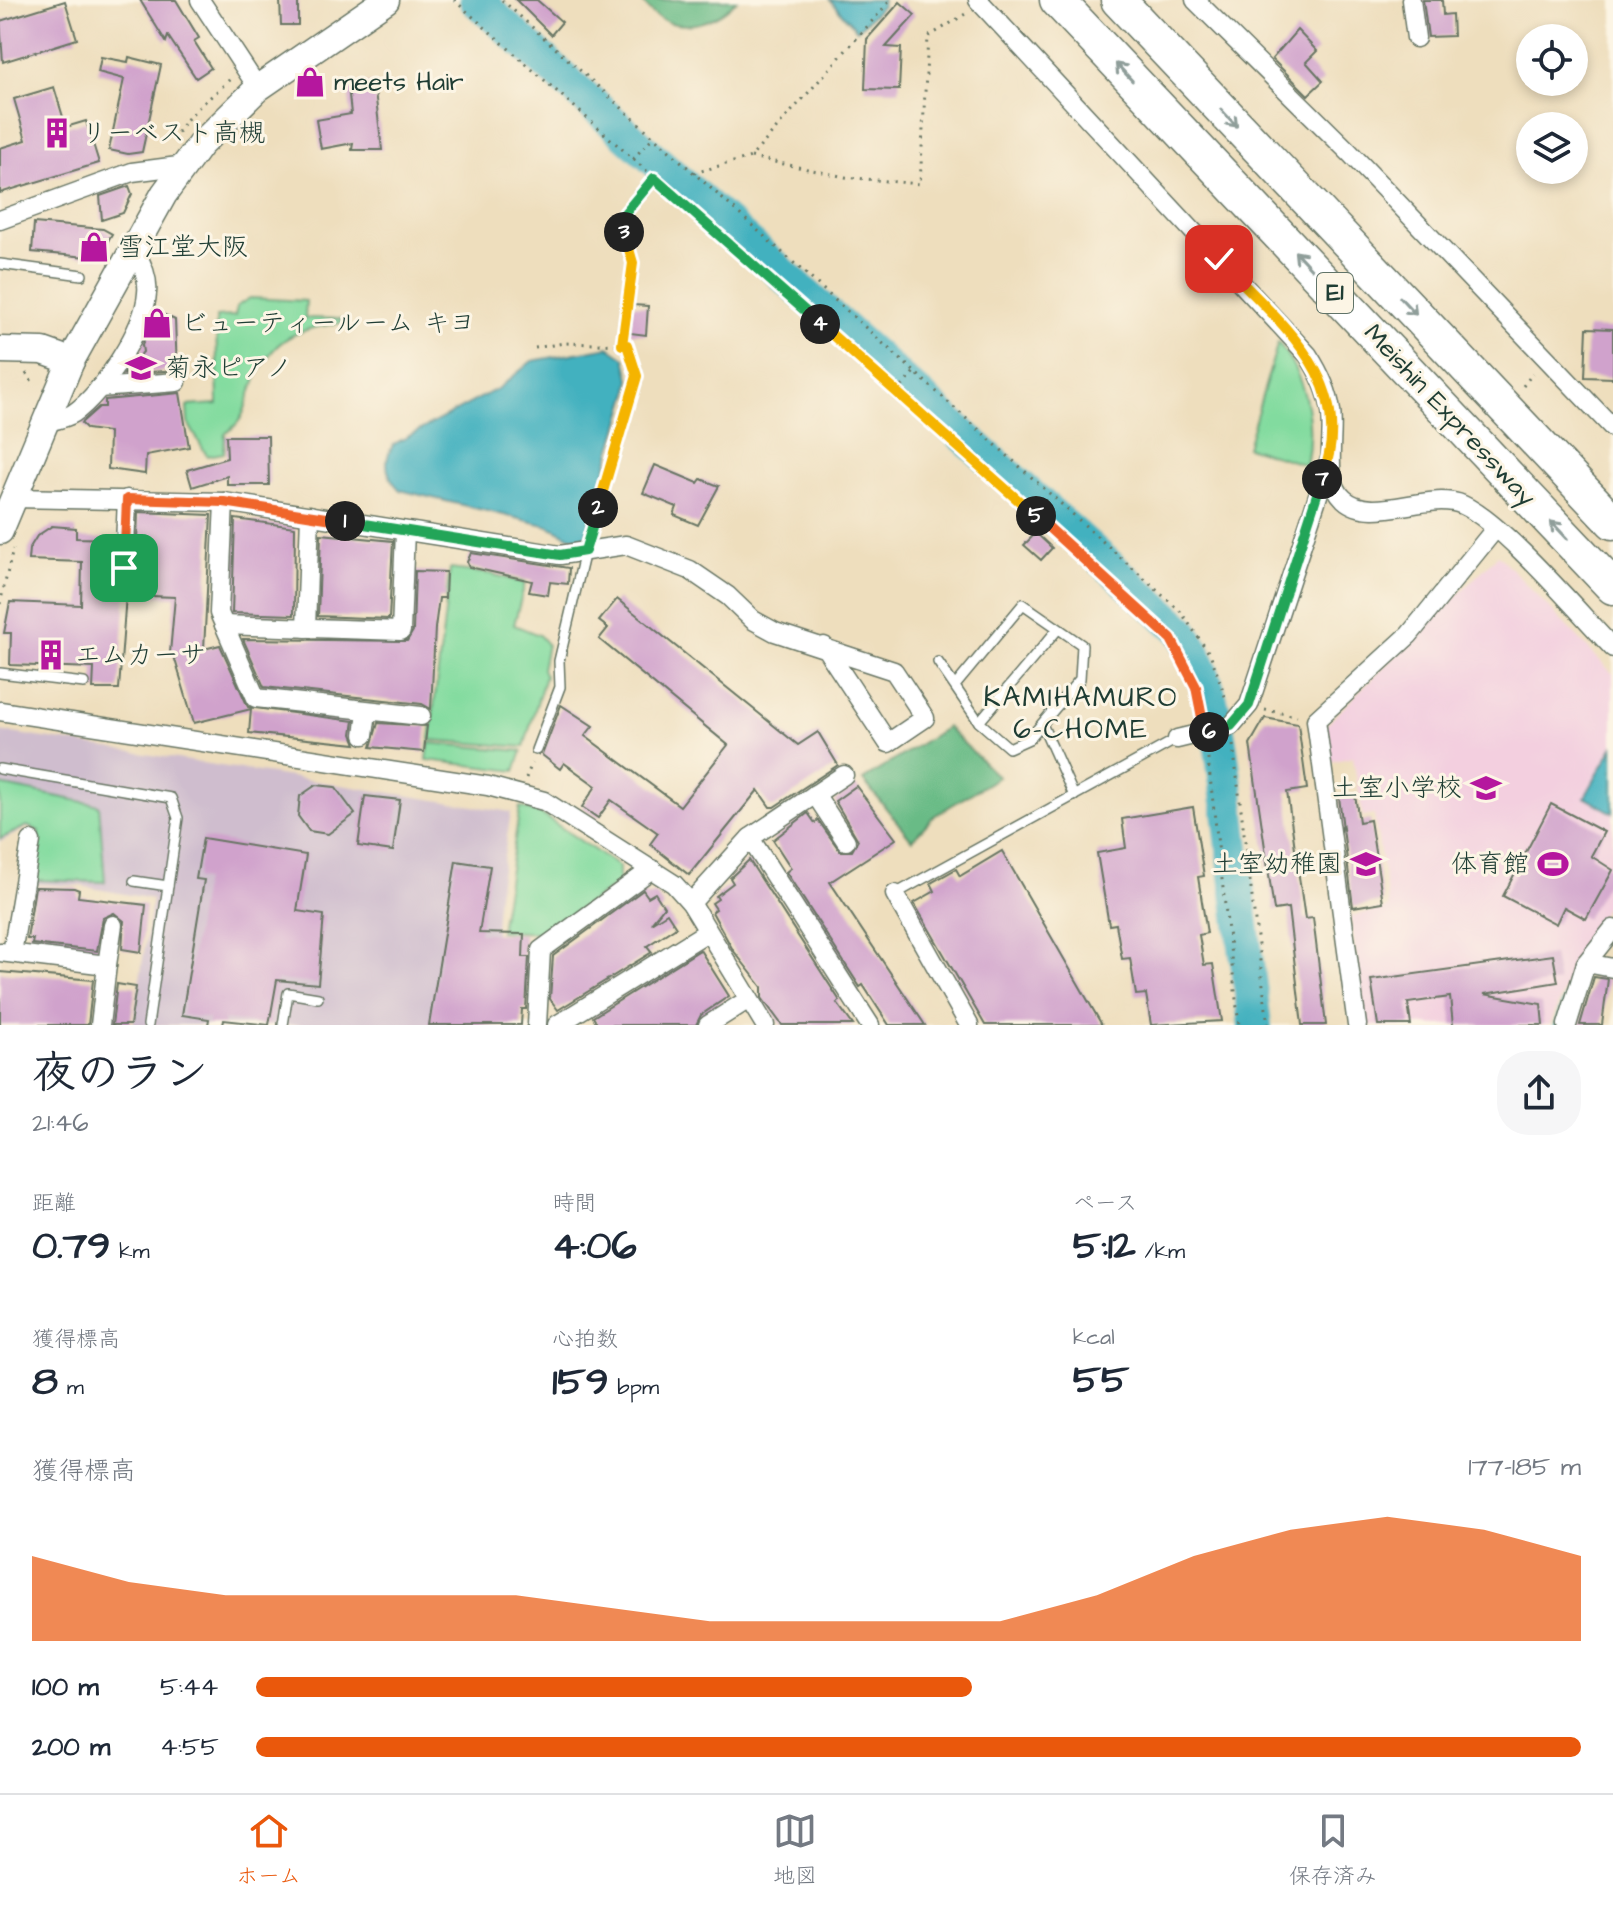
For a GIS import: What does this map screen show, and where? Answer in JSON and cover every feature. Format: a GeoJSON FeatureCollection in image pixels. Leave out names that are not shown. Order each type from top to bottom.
{"type":"FeatureCollection","features":[{"type":"Feature","properties":{"kind":"highway","name":"Meishin Expressway"},"geometry":{"type":"LineString","coordinates":[[1057,0],[1613,587]]}},
{"type":"Feature","properties":{"kind":"highway","name":"Meishin Expressway"},"geometry":{"type":"LineString","coordinates":[[1118,0],[1613,522]]}},
{"type":"Feature","properties":{"kind":"street"},"geometry":{"type":"LineString","coordinates":[[200,0],[258,88]]}},
{"type":"Feature","properties":{"kind":"street"},"geometry":{"type":"LineString","coordinates":[[0,531],[71,361],[133,246],[200,145],[258,88],[386,0]]}},
{"type":"Feature","properties":{"kind":"street"},"geometry":{"type":"LineString","coordinates":[[1195,0],[1350,153],[1613,428]]}},
{"type":"Feature","properties":{"kind":"street"},"geometry":{"type":"LineString","coordinates":[[1411,0],[1416,38]]}},
{"type":"Feature","properties":{"kind":"street"},"geometry":{"type":"LineString","coordinates":[[980,2],[1308,355],[1323,378],[1331,411],[1335,488],[1356,507],[1396,508],[1449,501],[1464,506],[1495,529],[1613,648]]}},
{"type":"Feature","properties":{"kind":"street"},"geometry":{"type":"LineString","coordinates":[[0,220],[132,172],[186,165]]}},
{"type":"Feature","properties":{"kind":"street"},"geometry":{"type":"LineString","coordinates":[[45,422],[71,415],[99,388],[114,368],[146,303],[148,283],[133,246]]}},
{"type":"Feature","properties":{"kind":"street"},"geometry":{"type":"LineString","coordinates":[[10,359],[43,351],[71,361]]}},
{"type":"Feature","properties":{"kind":"street"},"geometry":{"type":"LineString","coordinates":[[99,388],[177,382]]}},
{"type":"Feature","properties":{"kind":"street"},"geometry":{"type":"LineString","coordinates":[[1177,739],[1231,726],[1249,705],[1332,453]]}},
{"type":"Feature","properties":{"kind":"street"},"geometry":{"type":"LineString","coordinates":[[12,498],[224,502],[560,555],[626,545],[659,556],[710,582],[764,626],[824,646],[894,671],[925,718],[888,743],[824,646]]}},
{"type":"Feature","properties":{"kind":"street"},"geometry":{"type":"LineString","coordinates":[[124,568],[127,499]]}},
{"type":"Feature","properties":{"kind":"street"},"geometry":{"type":"LineString","coordinates":[[224,502],[219,613],[256,698],[421,716]]}},
{"type":"Feature","properties":{"kind":"street"},"geometry":{"type":"LineString","coordinates":[[306,628],[310,515]]}},
{"type":"Feature","properties":{"kind":"street"},"geometry":{"type":"LineString","coordinates":[[1357,1025],[1316,720],[1409,635],[1495,529]]}},
{"type":"Feature","properties":{"kind":"street"},"geometry":{"type":"LineString","coordinates":[[224,625],[401,631],[405,531]]}},
{"type":"Feature","properties":{"kind":"street"},"geometry":{"type":"LineString","coordinates":[[0,711],[515,791],[544,801],[652,869],[691,903],[765,1025]]}},
{"type":"Feature","properties":{"kind":"street"},"geometry":{"type":"LineString","coordinates":[[364,735],[367,712]]}},
{"type":"Feature","properties":{"kind":"street"},"geometry":{"type":"LineString","coordinates":[[691,903],[750,838],[844,775]]}},
{"type":"Feature","properties":{"kind":"street"},"geometry":{"type":"LineString","coordinates":[[815,794],[846,841]]}},
{"type":"Feature","properties":{"kind":"street"},"geometry":{"type":"LineString","coordinates":[[750,838],[870,1025]]}},
{"type":"Feature","properties":{"kind":"street"},"geometry":{"type":"LineString","coordinates":[[31,841],[6,953],[107,965]]}},
{"type":"Feature","properties":{"kind":"street"},"geometry":{"type":"LineString","coordinates":[[537,1025],[541,950],[652,869]]}},
{"type":"Feature","properties":{"kind":"street"},"geometry":{"type":"LineString","coordinates":[[895,894],[969,1025]]}},
{"type":"Feature","properties":{"kind":"street"},"geometry":{"type":"LineString","coordinates":[[100,1025],[113,925]]}},
{"type":"Feature","properties":{"kind":"street"},"geometry":{"type":"LineString","coordinates":[[1567,1025],[1586,963],[1613,929]]}},
{"type":"Feature","properties":{"kind":"street"},"geometry":{"type":"LineString","coordinates":[[557,1025],[707,932]]}},
{"type":"Feature","properties":{"kind":"street"},"geometry":{"type":"LineString","coordinates":[[1586,963],[1613,968]]}},
{"type":"Feature","properties":{"kind":"street"},"geometry":{"type":"LineString","coordinates":[[708,1025],[749,999]]}},
{"type":"Feature","properties":{"kind":"lane"},"geometry":{"type":"LineString","coordinates":[[0,264],[82,275]]}},
{"type":"Feature","properties":{"kind":"lane"},"geometry":{"type":"LineString","coordinates":[[536,750],[560,687],[559,661],[585,551]]}},
{"type":"Feature","properties":{"kind":"lane"},"geometry":{"type":"LineString","coordinates":[[938,662],[979,722],[1009,748],[1029,739],[1080,679],[1082,645],[1023,604],[955,686]]}},
{"type":"Feature","properties":{"kind":"lane"},"geometry":{"type":"LineString","coordinates":[[979,722],[1058,629]]}},
{"type":"Feature","properties":{"kind":"lane"},"geometry":{"type":"LineString","coordinates":[[0,673],[84,683]]}},
{"type":"Feature","properties":{"kind":"lane"},"geometry":{"type":"LineString","coordinates":[[1042,724],[1074,796]]}},
{"type":"Feature","properties":{"kind":"lane"},"geometry":{"type":"LineString","coordinates":[[895,894],[1177,739]]}},
{"type":"Feature","properties":{"kind":"lane"},"geometry":{"type":"LineString","coordinates":[[0,769],[171,798],[178,818],[148,1025]]}},
{"type":"Feature","properties":{"kind":"lane"},"geometry":{"type":"LineString","coordinates":[[134,881],[168,886]]}},
{"type":"Feature","properties":{"kind":"lane"},"geometry":{"type":"LineString","coordinates":[[283,1025],[288,993],[318,998]]}},
{"type":"Feature","properties":{"kind":"path"},"geometry":{"type":"LineString","coordinates":[[454,0],[1036,513],[1171,639],[1196,687],[1205,733],[1239,1025]]}},
{"type":"Feature","properties":{"kind":"path"},"geometry":{"type":"LineString","coordinates":[[502,0],[1195,628],[1220,676],[1231,726],[1268,1025]]}},
{"type":"Feature","properties":{"kind":"path"},"geometry":{"type":"LineString","coordinates":[[751,157],[889,2]]}},
{"type":"Feature","properties":{"kind":"path"},"geometry":{"type":"LineString","coordinates":[[694,173],[751,157],[845,177],[920,184],[928,37],[980,2]]}},
{"type":"Feature","properties":{"kind":"path"},"geometry":{"type":"LineString","coordinates":[[633,159],[653,136]]}},
{"type":"Feature","properties":{"kind":"path"},"geometry":{"type":"LineString","coordinates":[[622,345],[633,263],[620,219],[654,178]]}},
{"type":"Feature","properties":{"kind":"path"},"geometry":{"type":"LineString","coordinates":[[535,348],[564,343],[627,345],[637,376],[585,551]]}},
{"type":"Feature","properties":{"kind":"path"},"geometry":{"type":"LineString","coordinates":[[10,359],[28,374],[35,393]]}},
{"type":"Feature","properties":{"kind":"path"},"geometry":{"type":"LineString","coordinates":[[898,391],[914,372]]}},
{"type":"Feature","properties":{"kind":"path"},"geometry":{"type":"LineString","coordinates":[[1036,513],[1049,498]]}},
{"type":"Feature","properties":{"kind":"path"},"geometry":{"type":"LineString","coordinates":[[1275,713],[1316,720]]}},
{"type":"Feature","properties":{"kind":"shaded area","name":"土室小学校"},"geometry":{"type":"Polygon","coordinates":[[[1498,555],[1613,674],[1613,896],[1583,942],[1550,1025],[1365,1025],[1351,916],[1389,908],[1374,815],[1363,817],[1353,757],[1330,762],[1324,727],[1498,555]]]}},
{"type":"Feature","properties":{"kind":"shaded area"},"geometry":{"type":"Polygon","coordinates":[[[0,731],[511,812],[497,900],[489,1025],[133,1025],[152,899],[81,886],[30,884],[37,831],[27,828],[0,842],[0,731]]]}},
{"type":"Feature","properties":{"kind":"green space"},"geometry":{"type":"Polygon","coordinates":[[[641,0],[737,0],[714,17],[688,25],[662,20],[641,0]]]}},
{"type":"Feature","properties":{"kind":"green space"},"geometry":{"type":"Polygon","coordinates":[[[250,298],[306,301],[305,318],[342,319],[341,323],[307,330],[282,342],[264,362],[242,417],[225,434],[224,453],[207,456],[188,423],[187,406],[218,404],[216,317],[235,316],[237,306],[250,298]]]}},
{"type":"Feature","properties":{"kind":"green space"},"geometry":{"type":"Polygon","coordinates":[[[1278,342],[1295,370],[1306,400],[1309,448],[1306,465],[1247,447],[1278,342]]]}},
{"type":"Feature","properties":{"kind":"green space"},"geometry":{"type":"Polygon","coordinates":[[[450,569],[491,574],[525,583],[514,625],[539,635],[547,644],[542,669],[545,676],[524,747],[430,740],[450,569]]]}},
{"type":"Feature","properties":{"kind":"green space"},"geometry":{"type":"Polygon","coordinates":[[[947,727],[998,777],[934,816],[912,840],[863,780],[947,727]]]}},
{"type":"Feature","properties":{"kind":"green space"},"geometry":{"type":"Polygon","coordinates":[[[429,743],[522,751],[515,771],[427,760],[429,743]]]}},
{"type":"Feature","properties":{"kind":"green space"},"geometry":{"type":"Polygon","coordinates":[[[0,785],[99,805],[105,882],[33,880],[39,831],[27,826],[0,839],[0,785]]]}},
{"type":"Feature","properties":{"kind":"green space"},"geometry":{"type":"Polygon","coordinates":[[[520,807],[541,814],[619,867],[619,883],[544,933],[500,931],[520,807]]]}},
{"type":"Feature","properties":{"kind":"water"},"geometry":{"type":"Polygon","coordinates":[[[830,0],[883,0],[882,6],[857,30],[830,0]]]}},
{"type":"Feature","properties":{"kind":"water"},"geometry":{"type":"Polygon","coordinates":[[[609,347],[625,358],[630,378],[629,392],[585,538],[571,537],[549,526],[400,490],[391,479],[387,462],[394,444],[499,388],[532,361],[609,347]]]}},
{"type":"Feature","properties":{"kind":"water"},"geometry":{"type":"Polygon","coordinates":[[[1613,747],[1613,813],[1585,797],[1613,747]]]}},
{"type":"Feature","properties":{"kind":"building"},"geometry":{"type":"Polygon","coordinates":[[[140,0],[176,0],[199,38],[194,41],[211,68],[196,78],[168,36],[166,42],[140,0]]]}},
{"type":"Feature","properties":{"kind":"building"},"geometry":{"type":"Polygon","coordinates":[[[280,0],[298,0],[298,25],[281,25],[280,0]]]}},
{"type":"Feature","properties":{"kind":"building"},"geometry":{"type":"Polygon","coordinates":[[[516,0],[537,0],[562,22],[551,35],[516,0]]]}},
{"type":"Feature","properties":{"kind":"building"},"geometry":{"type":"Polygon","coordinates":[[[1423,0],[1442,0],[1443,15],[1452,14],[1453,36],[1428,37],[1423,0]]]}},
{"type":"Feature","properties":{"kind":"building"},"geometry":{"type":"Polygon","coordinates":[[[65,1],[77,39],[3,62],[0,21],[65,1]]]}},
{"type":"Feature","properties":{"kind":"building"},"geometry":{"type":"Polygon","coordinates":[[[900,2],[915,15],[886,47],[901,48],[899,90],[865,89],[867,39],[900,2]]]}},
{"type":"Feature","properties":{"kind":"building"},"geometry":{"type":"Polygon","coordinates":[[[1297,30],[1317,51],[1306,62],[1323,81],[1308,95],[1272,59],[1297,30]]]}},
{"type":"Feature","properties":{"kind":"building"},"geometry":{"type":"Polygon","coordinates":[[[101,57],[128,62],[129,57],[161,65],[142,152],[128,154],[109,150],[124,79],[98,72],[101,57]]]}},
{"type":"Feature","properties":{"kind":"building"},"geometry":{"type":"Polygon","coordinates":[[[374,83],[382,150],[352,150],[353,143],[321,149],[316,120],[351,114],[348,86],[374,83]]]}},
{"type":"Feature","properties":{"kind":"building","name":"リーベスト高槻"},"geometry":{"type":"Polygon","coordinates":[[[54,87],[66,127],[86,121],[99,163],[0,193],[0,148],[26,140],[14,99],[54,87]]]}},
{"type":"Feature","properties":{"kind":"building"},"geometry":{"type":"Polygon","coordinates":[[[129,186],[132,194],[123,213],[102,220],[100,196],[129,186]]]}},
{"type":"Feature","properties":{"kind":"building"},"geometry":{"type":"Polygon","coordinates":[[[34,223],[103,229],[112,234],[98,258],[32,252],[34,223]]]}},
{"type":"Feature","properties":{"kind":"building"},"geometry":{"type":"Polygon","coordinates":[[[632,305],[648,306],[646,335],[630,333],[632,305]]]}},
{"type":"Feature","properties":{"kind":"building"},"geometry":{"type":"Polygon","coordinates":[[[156,311],[175,320],[177,370],[124,374],[143,352],[142,345],[156,311]]]}},
{"type":"Feature","properties":{"kind":"building"},"geometry":{"type":"Polygon","coordinates":[[[1587,328],[1613,329],[1613,378],[1585,377],[1587,328]]]}},
{"type":"Feature","properties":{"kind":"building"},"geometry":{"type":"Polygon","coordinates":[[[180,393],[189,447],[146,455],[145,474],[108,469],[109,432],[87,429],[81,423],[99,407],[105,407],[105,400],[180,393]]]}},
{"type":"Feature","properties":{"kind":"building"},"geometry":{"type":"Polygon","coordinates":[[[226,436],[268,436],[269,485],[227,485],[227,476],[192,487],[187,470],[227,458],[226,436]]]}},
{"type":"Feature","properties":{"kind":"building"},"geometry":{"type":"Polygon","coordinates":[[[655,465],[698,483],[701,479],[719,486],[698,525],[674,515],[677,507],[643,493],[655,465]]]}},
{"type":"Feature","properties":{"kind":"building"},"geometry":{"type":"Polygon","coordinates":[[[138,512],[211,515],[204,649],[220,645],[248,707],[354,721],[352,734],[356,744],[249,733],[251,709],[194,723],[173,653],[170,653],[175,597],[126,595],[119,689],[93,689],[94,668],[10,665],[11,633],[4,633],[10,602],[81,605],[82,562],[28,560],[29,549],[37,536],[52,526],[76,528],[76,538],[113,539],[113,573],[118,578],[129,579],[136,569],[138,512]]]}},
{"type":"Feature","properties":{"kind":"building"},"geometry":{"type":"Polygon","coordinates":[[[235,519],[295,527],[294,615],[232,613],[235,519]]]}},
{"type":"Feature","properties":{"kind":"building"},"geometry":{"type":"Polygon","coordinates":[[[1036,533],[1052,548],[1041,560],[1024,545],[1036,533]]]}},
{"type":"Feature","properties":{"kind":"building"},"geometry":{"type":"Polygon","coordinates":[[[321,534],[393,541],[389,619],[318,616],[321,534]]]}},
{"type":"Feature","properties":{"kind":"building"},"geometry":{"type":"Polygon","coordinates":[[[471,553],[569,568],[568,584],[550,582],[548,595],[529,592],[532,581],[469,567],[467,562],[471,553]]]}},
{"type":"Feature","properties":{"kind":"building"},"geometry":{"type":"Polygon","coordinates":[[[415,571],[446,572],[445,598],[439,598],[435,628],[431,709],[422,704],[264,687],[243,639],[407,641],[413,631],[415,571]]]}},
{"type":"Feature","properties":{"kind":"building"},"geometry":{"type":"Polygon","coordinates":[[[617,599],[798,745],[818,732],[838,765],[774,807],[770,807],[758,790],[689,875],[650,844],[658,833],[611,800],[598,818],[582,807],[596,786],[564,763],[560,769],[542,755],[561,705],[593,726],[585,736],[680,806],[728,745],[599,639],[608,628],[599,621],[617,599]]]}},
{"type":"Feature","properties":{"kind":"building"},"geometry":{"type":"Polygon","coordinates":[[[1265,718],[1298,724],[1307,789],[1287,792],[1305,919],[1313,918],[1326,1025],[1302,1025],[1288,908],[1274,910],[1250,744],[1265,718]]]}},
{"type":"Feature","properties":{"kind":"building"},"geometry":{"type":"Polygon","coordinates":[[[378,723],[427,726],[424,752],[371,747],[378,723]]]}},
{"type":"Feature","properties":{"kind":"building"},"geometry":{"type":"Polygon","coordinates":[[[316,785],[335,787],[355,814],[328,834],[309,831],[298,816],[300,796],[316,785]]]}},
{"type":"Feature","properties":{"kind":"building"},"geometry":{"type":"Polygon","coordinates":[[[856,786],[896,839],[830,882],[925,1025],[889,1025],[863,985],[860,987],[786,872],[791,868],[773,840],[808,813],[815,823],[818,820],[840,851],[852,851],[858,840],[835,801],[856,786]]]}},
{"type":"Feature","properties":{"kind":"building"},"geometry":{"type":"Polygon","coordinates":[[[1355,795],[1359,822],[1370,820],[1383,902],[1353,907],[1339,797],[1355,795]]]}},
{"type":"Feature","properties":{"kind":"building"},"geometry":{"type":"Polygon","coordinates":[[[365,796],[400,800],[393,851],[358,846],[365,796]]]}},
{"type":"Feature","properties":{"kind":"building","name":"体育館"},"geometry":{"type":"Polygon","coordinates":[[[1551,804],[1604,832],[1591,856],[1613,870],[1586,919],[1564,907],[1556,924],[1503,896],[1551,804]]]}},
{"type":"Feature","properties":{"kind":"building"},"geometry":{"type":"Polygon","coordinates":[[[1193,807],[1204,876],[1198,877],[1207,933],[1199,935],[1204,965],[1213,964],[1222,1021],[1151,1025],[1146,994],[1136,995],[1130,958],[1122,959],[1116,924],[1109,925],[1097,853],[1126,848],[1122,819],[1193,807]]]}},
{"type":"Feature","properties":{"kind":"building"},"geometry":{"type":"Polygon","coordinates":[[[203,838],[306,855],[297,911],[324,915],[318,984],[277,980],[269,1025],[224,1020],[223,1025],[208,1025],[209,1019],[182,1015],[204,880],[196,879],[203,838]]]}},
{"type":"Feature","properties":{"kind":"building"},"geometry":{"type":"Polygon","coordinates":[[[1002,851],[1102,1025],[985,1025],[914,903],[935,891],[931,883],[956,869],[960,876],[1002,851]]]}},
{"type":"Feature","properties":{"kind":"building"},"geometry":{"type":"Polygon","coordinates":[[[749,860],[853,1025],[782,1025],[762,998],[762,987],[733,950],[712,912],[716,909],[712,903],[718,899],[716,896],[733,883],[730,878],[749,860]]]}},
{"type":"Feature","properties":{"kind":"building"},"geometry":{"type":"Polygon","coordinates":[[[456,861],[490,866],[479,933],[524,934],[523,957],[529,957],[526,1009],[522,1009],[521,1025],[429,1025],[456,861]]]}},
{"type":"Feature","properties":{"kind":"building"},"geometry":{"type":"Polygon","coordinates":[[[35,887],[74,888],[79,890],[78,897],[146,905],[141,952],[122,949],[124,921],[114,913],[103,918],[97,951],[32,944],[33,939],[27,939],[35,887]]]}},
{"type":"Feature","properties":{"kind":"building"},"geometry":{"type":"Polygon","coordinates":[[[643,890],[648,897],[655,893],[664,907],[651,923],[667,913],[676,927],[647,946],[652,952],[558,1010],[550,999],[553,956],[643,890]]]}},
{"type":"Feature","properties":{"kind":"building"},"geometry":{"type":"Polygon","coordinates":[[[700,950],[729,996],[701,1015],[696,1025],[598,1025],[593,1017],[700,950]]]}},
{"type":"Feature","properties":{"kind":"building"},"geometry":{"type":"Polygon","coordinates":[[[1553,955],[1558,982],[1484,994],[1541,1004],[1543,1025],[1453,1025],[1450,997],[1408,1003],[1411,1025],[1378,1025],[1371,980],[1553,955]]]}},
{"type":"Feature","properties":{"kind":"building"},"geometry":{"type":"Polygon","coordinates":[[[0,972],[93,980],[88,1025],[0,1025],[0,972]]]}},
{"type":"Feature","properties":{"kind":"building"},"geometry":{"type":"Polygon","coordinates":[[[1594,977],[1608,979],[1602,1025],[1580,1025],[1594,977]]]}},
{"type":"Feature","properties":{"kind":"building"},"geometry":{"type":"Polygon","coordinates":[[[117,984],[136,987],[130,1025],[112,1025],[117,984]]]}},
{"type":"Feature","properties":{"kind":"waterway"},"geometry":{"type":"LineString","coordinates":[[476,0],[1181,630],[1204,678],[1219,734],[1255,1025]]}},
{"type":"Feature","properties":{"kind":"waterway"},"geometry":{"type":"LineString","coordinates":[[1556,1025],[1568,994]]}},
{"type":"Feature","properties":{"kind":"place","name":"meets Hair"},"geometry":{"type":"Point","coordinates":[310,82]}},
{"type":"Feature","properties":{"kind":"place","name":"リーベスト高槻"},"geometry":{"type":"Point","coordinates":[57,133]}},
{"type":"Feature","properties":{"kind":"place","name":"雪江堂大阪"},"geometry":{"type":"Point","coordinates":[94,247]}},
{"type":"Feature","properties":{"kind":"place","name":"ビューティールーム キヨ"},"geometry":{"type":"Point","coordinates":[157,323]}},
{"type":"Feature","properties":{"kind":"place","name":"菊永ピアノ"},"geometry":{"type":"Point","coordinates":[141,368]}},
{"type":"Feature","properties":{"kind":"place","name":"エムカーサ"},"geometry":{"type":"Point","coordinates":[51,655]}},
{"type":"Feature","properties":{"kind":"place","name":"土室小学校"},"geometry":{"type":"Point","coordinates":[1486,788]}},
{"type":"Feature","properties":{"kind":"place","name":"土室幼稚園"},"geometry":{"type":"Point","coordinates":[1366,864]}},
{"type":"Feature","properties":{"kind":"place","name":"体育館"},"geometry":{"type":"Point","coordinates":[1553,864]}},
{"type":"Feature","properties":{"kind":"district","name":"KAMIHAMURO 6-CHOME"},"geometry":{"type":"Point","coordinates":[1081,713]}},
{"type":"Feature","properties":{"kind":"route"},"geometry":{"type":"LineString","coordinates":[[124,568],[127,499],[224,502],[560,555],[585,551],[637,376],[627,345],[622,345],[633,263],[620,219],[654,178],[1162,628],[1179,650],[1191,674],[1205,733],[1231,726],[1249,705],[1312,506],[1332,453],[1331,411],[1323,378],[1308,355],[1219,259]]}}]}
